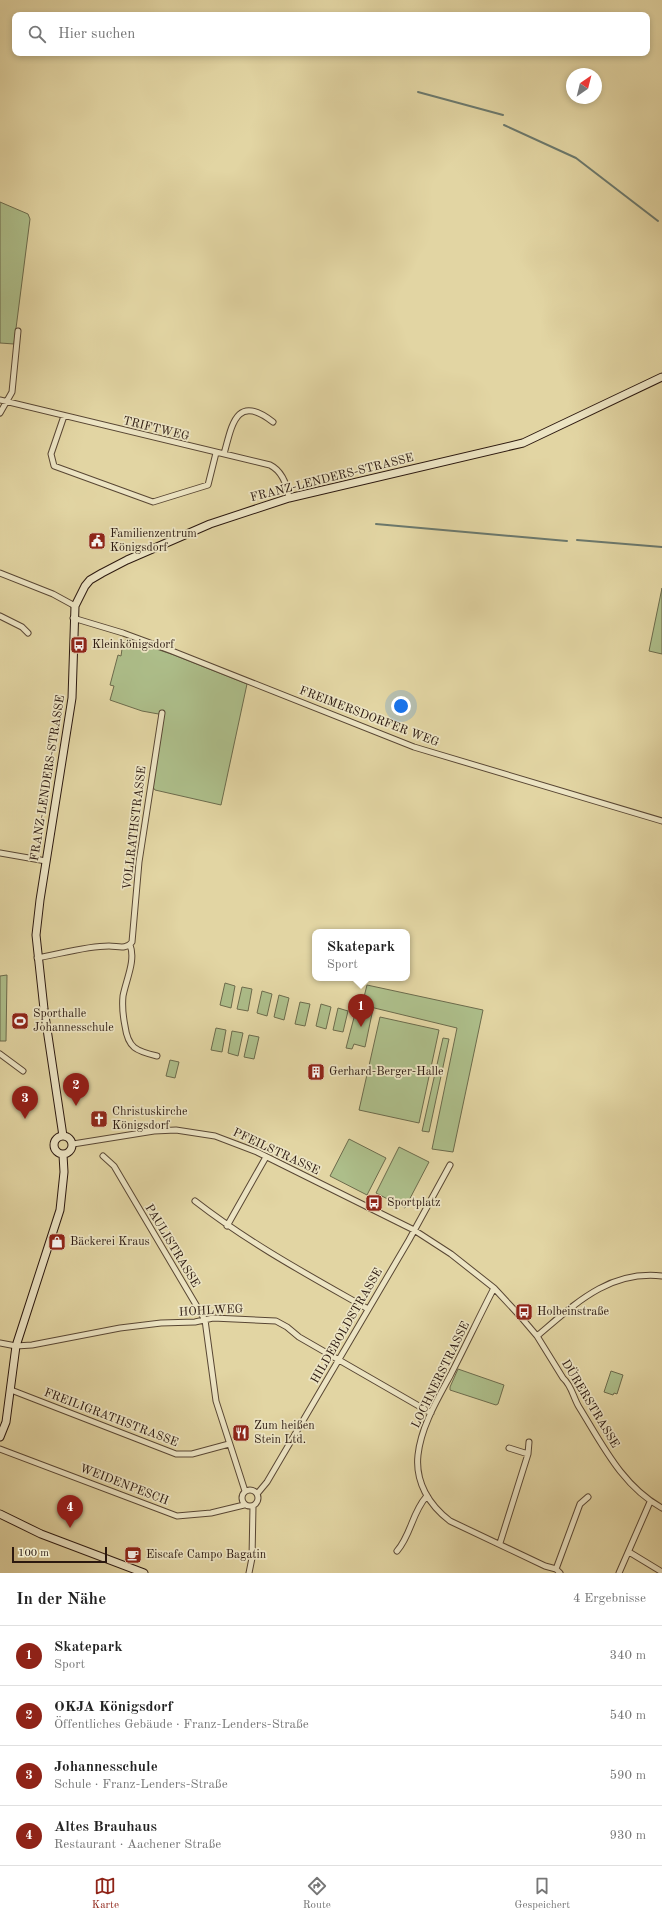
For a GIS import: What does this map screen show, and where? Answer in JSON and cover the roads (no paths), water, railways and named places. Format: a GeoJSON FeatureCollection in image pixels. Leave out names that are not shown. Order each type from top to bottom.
{"type":"FeatureCollection","features":[{"type":"Feature","properties":{"kind":"street"},"geometry":{"type":"LineString","coordinates":[[0,413],[12,392],[18,331]]}},
{"type":"Feature","properties":{"kind":"street","name":"FRANZ-LENDERS-STRASSE"},"geometry":{"type":"LineString","coordinates":[[63,1136],[37,958],[37,917],[72,698],[73,618],[79,594],[90,580],[127,560],[210,524],[289,498],[523,443],[662,377]]}},
{"type":"Feature","properties":{"kind":"street","name":"TRIFTWEG"},"geometry":{"type":"LineString","coordinates":[[0,400],[224,454],[275,468],[285,483],[289,498]]}},
{"type":"Feature","properties":{"kind":"street"},"geometry":{"type":"LineString","coordinates":[[224,454],[233,421],[238,414],[245,412],[256,412],[264,415],[273,422]]}},
{"type":"Feature","properties":{"kind":"street"},"geometry":{"type":"LineString","coordinates":[[64,416],[51,454],[54,466],[153,502],[208,485],[216,453]]}},
{"type":"Feature","properties":{"kind":"street"},"geometry":{"type":"LineString","coordinates":[[0,573],[53,594],[75,606]]}},
{"type":"Feature","properties":{"kind":"street"},"geometry":{"type":"LineString","coordinates":[[0,616],[22,627],[28,633]]}},
{"type":"Feature","properties":{"kind":"street","name":"FREIMERSDORFER WEG"},"geometry":{"type":"LineString","coordinates":[[73,618],[165,648],[414,747],[662,821]]}},
{"type":"Feature","properties":{"kind":"street","name":"VOLLRATHSTRASSE"},"geometry":{"type":"LineString","coordinates":[[157,1056],[141,1053],[131,1046],[126,1035],[122,1011],[123,996],[133,954],[130,945],[134,938],[139,862],[162,713]]}},
{"type":"Feature","properties":{"kind":"street"},"geometry":{"type":"LineString","coordinates":[[0,853],[46,860]]}},
{"type":"Feature","properties":{"kind":"street"},"geometry":{"type":"LineString","coordinates":[[37,958],[105,946],[123,947],[130,945]]}},
{"type":"Feature","properties":{"kind":"street"},"geometry":{"type":"LineString","coordinates":[[0,1054],[23,1071]]}},
{"type":"Feature","properties":{"kind":"street","name":"PFEILSTRASSE"},"geometry":{"type":"LineString","coordinates":[[72,1144],[154,1131],[176,1130],[215,1136],[266,1157],[414,1230]]}},
{"type":"Feature","properties":{"kind":"street"},"geometry":{"type":"LineString","coordinates":[[63,1136],[68,1137],[72,1144],[70,1152],[63,1155],[57,1152],[54,1144],[57,1138],[63,1136]]}},
{"type":"Feature","properties":{"kind":"street"},"geometry":{"type":"LineString","coordinates":[[0,1437],[6,1422],[16,1346],[60,1210],[64,1172],[63,1155]]}},
{"type":"Feature","properties":{"kind":"street","name":"PAULISTRASSE"},"geometry":{"type":"LineString","coordinates":[[103,1156],[114,1166],[205,1320],[216,1401],[245,1491],[241,1498],[244,1505]]}},
{"type":"Feature","properties":{"kind":"street"},"geometry":{"type":"LineString","coordinates":[[227,1226],[266,1157]]}},
{"type":"Feature","properties":{"kind":"street","name":"HILDEBOLDSTRASSE"},"geometry":{"type":"LineString","coordinates":[[257,1494],[267,1482],[414,1230],[450,1165]]}},
{"type":"Feature","properties":{"kind":"street"},"geometry":{"type":"LineString","coordinates":[[195,1201],[227,1226],[266,1251],[368,1309]]}},
{"type":"Feature","properties":{"kind":"street","name":"DÜRERSTRASSE"},"geometry":{"type":"LineString","coordinates":[[414,1230],[451,1254],[494,1288],[537,1336],[563,1378],[569,1383],[579,1407],[620,1471],[637,1491],[650,1502],[662,1508]]}},
{"type":"Feature","properties":{"kind":"street"},"geometry":{"type":"LineString","coordinates":[[537,1336],[585,1297],[609,1283],[627,1277],[651,1275],[662,1276]]}},
{"type":"Feature","properties":{"kind":"street","name":"LOCHNERSTRASSE"},"geometry":{"type":"LineString","coordinates":[[494,1288],[431,1413],[420,1442],[418,1457],[421,1480],[426,1498],[437,1511],[450,1521],[474,1534],[500,1543],[526,1558],[558,1571],[580,1504],[588,1497]]}},
{"type":"Feature","properties":{"kind":"street","name":"HOHLWEG"},"geometry":{"type":"LineString","coordinates":[[0,1343],[16,1346],[32,1345],[120,1328],[161,1323],[195,1322],[213,1318],[268,1319],[276,1321],[287,1327],[299,1337],[431,1413]]}},
{"type":"Feature","properties":{"kind":"street","name":"FREILIGRATHSTRASSE"},"geometry":{"type":"LineString","coordinates":[[11,1390],[176,1454],[192,1454],[229,1444]]}},
{"type":"Feature","properties":{"kind":"street"},"geometry":{"type":"LineString","coordinates":[[500,1543],[528,1454],[529,1442]]}},
{"type":"Feature","properties":{"kind":"street"},"geometry":{"type":"LineString","coordinates":[[509,1448],[528,1454]]}},
{"type":"Feature","properties":{"kind":"street","name":"WEIDENPESCH"},"geometry":{"type":"LineString","coordinates":[[0,1449],[177,1516],[211,1514],[244,1505]]}},
{"type":"Feature","properties":{"kind":"street"},"geometry":{"type":"LineString","coordinates":[[245,1491],[250,1490],[257,1494],[258,1500],[253,1506],[252,1558],[249,1573]]}},
{"type":"Feature","properties":{"kind":"street"},"geometry":{"type":"LineString","coordinates":[[397,1551],[406,1540],[419,1506],[426,1498]]}},
{"type":"Feature","properties":{"kind":"street"},"geometry":{"type":"LineString","coordinates":[[619,1573],[650,1502]]}},
{"type":"Feature","properties":{"kind":"street"},"geometry":{"type":"LineString","coordinates":[[244,1505],[253,1506]]}},
{"type":"Feature","properties":{"kind":"street"},"geometry":{"type":"LineString","coordinates":[[0,1514],[41,1534],[144,1573]]}},
{"type":"Feature","properties":{"kind":"street"},"geometry":{"type":"LineString","coordinates":[[629,1552],[662,1572]]}},
{"type":"Feature","properties":{"kind":"waterway"},"geometry":{"type":"LineString","coordinates":[[418,92],[503,115]]}},
{"type":"Feature","properties":{"kind":"waterway"},"geometry":{"type":"LineString","coordinates":[[504,125],[576,158],[658,221]]}},
{"type":"Feature","properties":{"kind":"waterway"},"geometry":{"type":"LineString","coordinates":[[376,524],[567,541]]}},
{"type":"Feature","properties":{"kind":"waterway"},"geometry":{"type":"LineString","coordinates":[[577,540],[662,547]]}},
{"type":"Feature","properties":{"kind":"place","name":"Familienzentrum Königsdorf"},"geometry":{"type":"Point","coordinates":[97,541]}},
{"type":"Feature","properties":{"kind":"place","name":"Kleinkönigsdorf"},"geometry":{"type":"Point","coordinates":[79,645]}},
{"type":"Feature","properties":{"kind":"place","name":"Sporthalle Johannesschule"},"geometry":{"type":"Point","coordinates":[20,1021]}},
{"type":"Feature","properties":{"kind":"place","name":"Skatepark"},"geometry":{"type":"Point","coordinates":[361,1027]}},
{"type":"Feature","properties":{"kind":"place","name":"Gerhard-Berger-Halle"},"geometry":{"type":"Point","coordinates":[316,1072]}},
{"type":"Feature","properties":{"kind":"place","name":"OKJA Königsdorf"},"geometry":{"type":"Point","coordinates":[76,1106]}},
{"type":"Feature","properties":{"kind":"place","name":"Johannesschule"},"geometry":{"type":"Point","coordinates":[25,1119]}},
{"type":"Feature","properties":{"kind":"place","name":"Christuskirche Königsdorf"},"geometry":{"type":"Point","coordinates":[99,1119]}},
{"type":"Feature","properties":{"kind":"place","name":"Sportplatz"},"geometry":{"type":"Point","coordinates":[374,1203]}},
{"type":"Feature","properties":{"kind":"place","name":"Bäckerei Kraus"},"geometry":{"type":"Point","coordinates":[57,1242]}},
{"type":"Feature","properties":{"kind":"place","name":"Holbeinstraße"},"geometry":{"type":"Point","coordinates":[524,1312]}},
{"type":"Feature","properties":{"kind":"place","name":"Zum heißen Stein Ltd."},"geometry":{"type":"Point","coordinates":[241,1433]}},
{"type":"Feature","properties":{"kind":"place","name":"Altes Brauhaus"},"geometry":{"type":"Point","coordinates":[70,1528]}},
{"type":"Feature","properties":{"kind":"place","name":"Eiscafe Campo Bagatin"},"geometry":{"type":"Point","coordinates":[133,1555]}}]}
